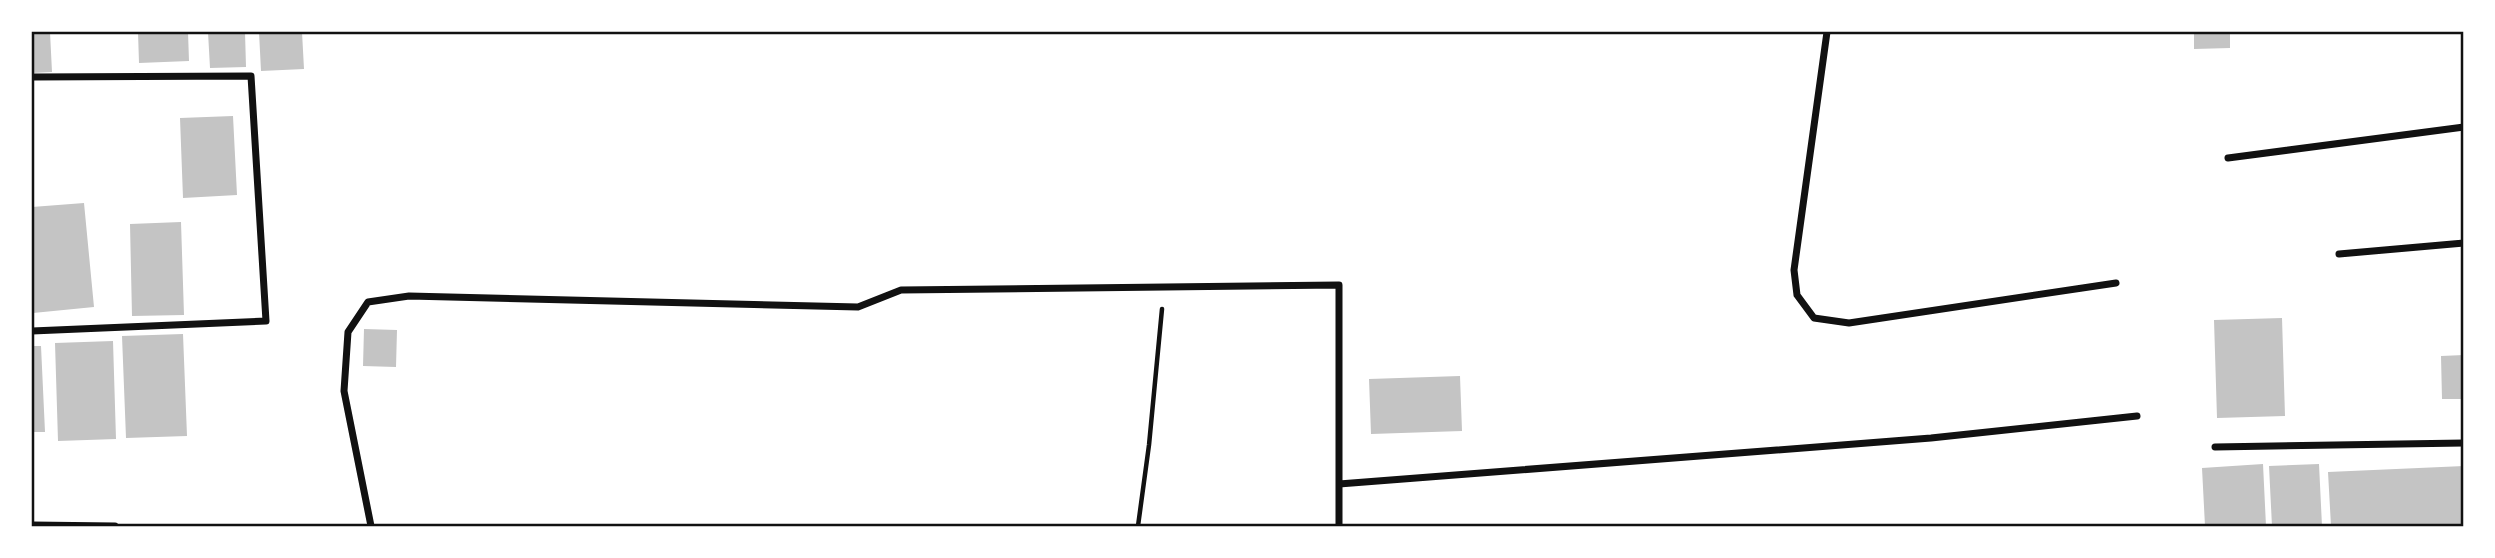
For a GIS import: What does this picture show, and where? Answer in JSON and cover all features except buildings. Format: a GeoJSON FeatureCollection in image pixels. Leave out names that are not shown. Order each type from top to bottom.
{"type":"FeatureCollection","features":[{"type":"Feature","properties":{"kind":"street"},"geometry":{"type":"LineString","coordinates":[[1827,32],[1794,271],[1797,295],[1814,318],[1849,323],[2116,283]]}},
{"type":"Feature","properties":{"kind":"street"},"geometry":{"type":"LineString","coordinates":[[32,77],[251,76],[266,321],[32,331]]}},
{"type":"Feature","properties":{"kind":"street"},"geometry":{"type":"LineString","coordinates":[[2228,158],[2463,127]]}},
{"type":"Feature","properties":{"kind":"street"},"geometry":{"type":"LineString","coordinates":[[2339,254],[2463,243]]}},
{"type":"Feature","properties":{"kind":"street"},"geometry":{"type":"LineString","coordinates":[[371,527],[344,391],[348,332],[368,302],[409,296],[858,307],[901,290],[1339,285],[1339,527]]}},
{"type":"Feature","properties":{"kind":"street"},"geometry":{"type":"LineString","coordinates":[[1339,484],[1931,438],[2137,416]]}},
{"type":"Feature","properties":{"kind":"street"},"geometry":{"type":"LineString","coordinates":[[2215,447],[2463,443]]}},
{"type":"Feature","properties":{"kind":"street"},"geometry":{"type":"LineString","coordinates":[[34,525],[115,527]]}},
{"type":"Feature","properties":{"kind":"path"},"geometry":{"type":"LineString","coordinates":[[1138,527],[1149,445],[1164,287]]}}]}
